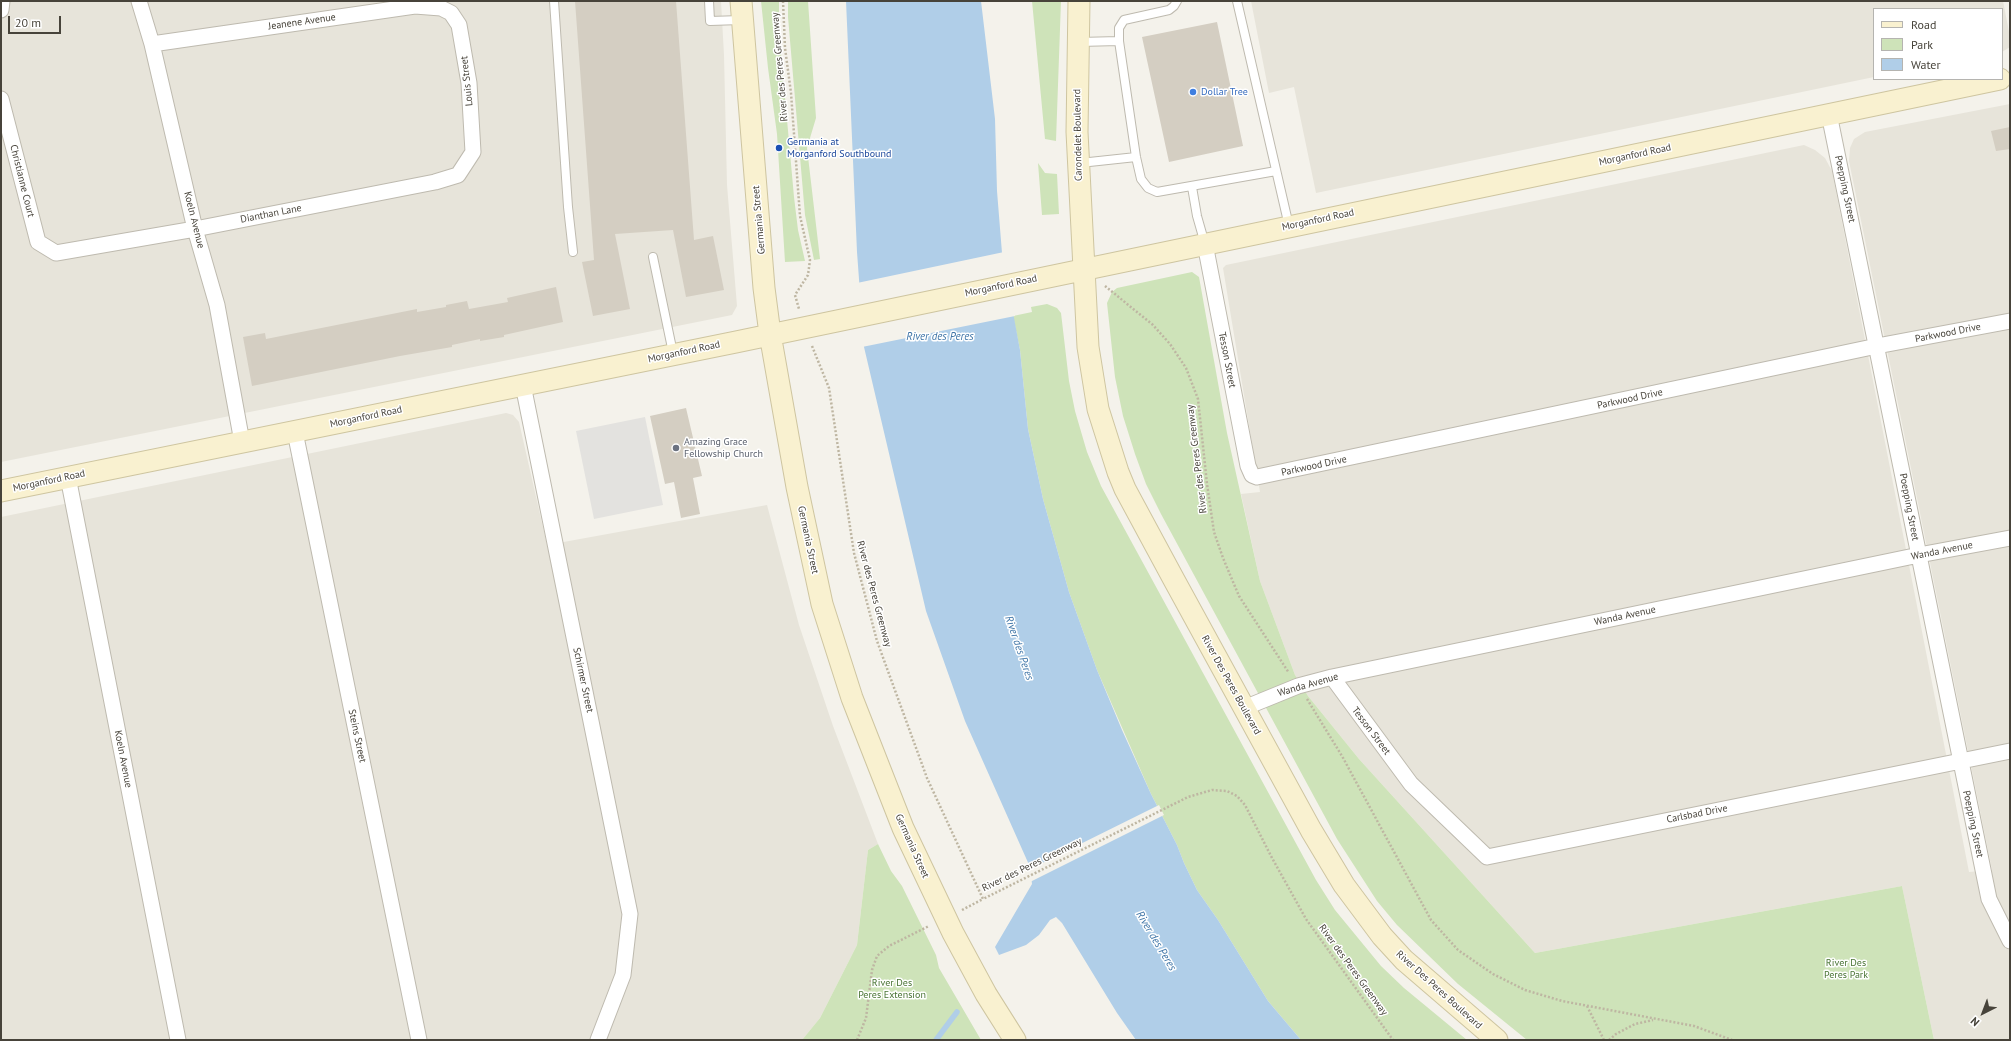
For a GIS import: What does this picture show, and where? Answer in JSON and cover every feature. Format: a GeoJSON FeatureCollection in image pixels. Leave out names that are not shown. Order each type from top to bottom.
{"type":"FeatureCollection","features":[{"type":"Feature","properties":{"kind":"main road","name":"Carondelet Boulevard"},"geometry":{"type":"LineString","coordinates":[[1079,1],[1077,95],[1084,269]]}},
{"type":"Feature","properties":{"kind":"main road","name":"Germania Street"},"geometry":{"type":"LineString","coordinates":[[742,10],[764,288],[770,334],[788,438],[811,557],[822,604],[852,698],[903,828],[939,904],[986,994],[1015,1040]]}},
{"type":"Feature","properties":{"kind":"main road","name":"Morganford Road"},"geometry":{"type":"LineString","coordinates":[[1,491],[845,319],[1996,80]]}},
{"type":"Feature","properties":{"kind":"main road","name":"River Des Peres Boulevard"},"geometry":{"type":"LineString","coordinates":[[1084,269],[1088,348],[1103,427],[1118,472],[1145,527],[1327,859],[1363,912],[1404,960],[1497,1040]]}},
{"type":"Feature","properties":{"kind":"street"},"geometry":{"type":"LineString","coordinates":[[1,10],[2,1]]}},
{"type":"Feature","properties":{"kind":"street","name":"Koeln Avenue"},"geometry":{"type":"LineString","coordinates":[[139,1],[152,44],[195,229],[216,305],[242,442]]}},
{"type":"Feature","properties":{"kind":"street","name":"Jeanene Avenue"},"geometry":{"type":"LineString","coordinates":[[152,44],[415,6],[441,8],[451,13]]}},
{"type":"Feature","properties":{"kind":"street","name":"Louis Street"},"geometry":{"type":"LineString","coordinates":[[451,13],[460,25],[470,83],[473,152]]}},
{"type":"Feature","properties":{"kind":"street","name":"Christianne Court"},"geometry":{"type":"LineString","coordinates":[[1,100],[38,242],[56,253]]}},
{"type":"Feature","properties":{"kind":"street","name":"Poepping Street"},"geometry":{"type":"LineString","coordinates":[[1829,114],[1989,899],[2010,941]]}},
{"type":"Feature","properties":{"kind":"street","name":"Dianthan Lane"},"geometry":{"type":"LineString","coordinates":[[56,253],[195,229],[435,182],[458,175],[473,152]]}},
{"type":"Feature","properties":{"kind":"street","name":"Tesson Street"},"geometry":{"type":"LineString","coordinates":[[1204,244],[1248,466],[1252,475]]}},
{"type":"Feature","properties":{"kind":"street","name":"Parkwood Drive"},"geometry":{"type":"LineString","coordinates":[[1252,475],[1257,477],[1269,476],[1877,346],[2010,321]]}},
{"type":"Feature","properties":{"kind":"street","name":"Schirmer Street"},"geometry":{"type":"LineString","coordinates":[[523,385],[630,914],[623,975],[598,1040]]}},
{"type":"Feature","properties":{"kind":"street","name":"Steins Street"},"geometry":{"type":"LineString","coordinates":[[295,432],[419,1040]]}},
{"type":"Feature","properties":{"kind":"street","name":"Koeln Avenue"},"geometry":{"type":"LineString","coordinates":[[68,477],[178,1040]]}},
{"type":"Feature","properties":{"kind":"street","name":"Wanda Avenue"},"geometry":{"type":"LineString","coordinates":[[1244,708],[1298,686],[1332,677],[1919,555],[2010,538]]}},
{"type":"Feature","properties":{"kind":"street","name":"Tesson Street"},"geometry":{"type":"LineString","coordinates":[[1332,677],[1411,784]]}},
{"type":"Feature","properties":{"kind":"street","name":"Carlsbad Drive"},"geometry":{"type":"LineString","coordinates":[[1411,784],[1487,857],[2010,751]]}},
{"type":"Feature","properties":{"kind":"lane"},"geometry":{"type":"LineString","coordinates":[[554,1],[568,208],[573,252]]}},
{"type":"Feature","properties":{"kind":"lane"},"geometry":{"type":"LineString","coordinates":[[709,1],[710,21],[742,10]]}},
{"type":"Feature","properties":{"kind":"lane"},"geometry":{"type":"LineString","coordinates":[[1177,1],[1169,10],[1124,20],[1119,28],[1119,41],[1136,157],[1141,178],[1148,188],[1157,192],[1276,171]]}},
{"type":"Feature","properties":{"kind":"lane"},"geometry":{"type":"LineString","coordinates":[[1237,1],[1288,226]]}},
{"type":"Feature","properties":{"kind":"lane"},"geometry":{"type":"LineString","coordinates":[[1079,42],[1119,41]]}},
{"type":"Feature","properties":{"kind":"lane"},"geometry":{"type":"LineString","coordinates":[[1079,163],[1136,157]]}},
{"type":"Feature","properties":{"kind":"lane"},"geometry":{"type":"LineString","coordinates":[[1192,187],[1204,244]]}},
{"type":"Feature","properties":{"kind":"lane"},"geometry":{"type":"LineString","coordinates":[[653,257],[674,354]]}},
{"type":"Feature","properties":{"kind":"path","name":"River des Peres Greenway"},"geometry":{"type":"LineString","coordinates":[[783,1],[800,216],[810,260],[808,275],[795,295]]}},
{"type":"Feature","properties":{"kind":"path","name":"River des Peres Greenway"},"geometry":{"type":"LineString","coordinates":[[1084,269],[1153,325],[1170,344],[1186,368],[1198,399],[1213,525],[1223,558],[1239,596],[1290,674]]}},
{"type":"Feature","properties":{"kind":"path","name":"River des Peres Greenway"},"geometry":{"type":"LineString","coordinates":[[815,354],[829,388],[854,553],[877,641],[927,778],[983,899],[1188,798],[1212,790],[1226,791],[1237,796],[1246,805],[1272,858],[1306,919],[1393,1040]]}},
{"type":"Feature","properties":{"kind":"path"},"geometry":{"type":"LineString","coordinates":[[1307,700],[1342,756],[1431,920],[1453,945],[1493,974],[1525,990],[1587,1006],[1694,1026],[1732,1040]]}},
{"type":"Feature","properties":{"kind":"path"},"geometry":{"type":"LineString","coordinates":[[966,908],[983,899]]}},
{"type":"Feature","properties":{"kind":"path"},"geometry":{"type":"LineString","coordinates":[[857,1040],[866,1018],[872,970],[877,956],[889,946],[923,929]]}},
{"type":"Feature","properties":{"kind":"path"},"geometry":{"type":"LineString","coordinates":[[1587,1006],[1604,1040]]}},
{"type":"Feature","properties":{"kind":"path"},"geometry":{"type":"LineString","coordinates":[[1609,1040],[1616,1034],[1635,1024],[1655,1019]]}},
{"type":"Feature","properties":{"kind":"shaded area"},"geometry":{"type":"Polygon","coordinates":[[[1,1],[721,1],[724,55],[727,185],[737,306],[732,315],[1,462],[1,1]]]}},
{"type":"Feature","properties":{"kind":"shaded area"},"geometry":{"type":"Polygon","coordinates":[[[1251,1],[2003,1],[2010,37],[2010,47],[2003,51],[2003,8],[1873,8],[1873,77],[1316,193],[1294,87],[1269,93],[1251,1]]]}},
{"type":"Feature","properties":{"kind":"shaded area"},"geometry":{"type":"Polygon","coordinates":[[[2010,104],[2010,1040],[1934,1040],[1902,886],[1535,953],[1359,759],[1308,696],[1295,675],[1260,581],[1241,494],[1260,492],[1223,268],[1226,265],[1804,145],[1815,150],[1825,158],[1832,171],[1969,872],[1992,870],[1849,161],[1850,148],[1854,139],[1865,132],[2010,104]]]}},
{"type":"Feature","properties":{"kind":"shaded area"},"geometry":{"type":"Polygon","coordinates":[[[506,413],[513,415],[519,422],[547,545],[767,505],[799,625],[833,726],[878,844],[868,850],[857,945],[820,1018],[802,1040],[1,1040],[1,517],[506,413]]]}},
{"type":"Feature","properties":{"kind":"shaded area"},"geometry":{"type":"Polygon","coordinates":[[[645,417],[663,505],[594,519],[576,431],[645,417]]]}},
{"type":"Feature","properties":{"kind":"green space"},"geometry":{"type":"Polygon","coordinates":[[[761,1],[779,1],[779,31],[794,197],[798,230],[805,261],[785,262],[777,134],[761,1]]]}},
{"type":"Feature","properties":{"kind":"green space"},"geometry":{"type":"Polygon","coordinates":[[[788,1],[808,1],[816,118],[807,148],[820,259],[814,260],[805,215],[788,17],[788,1]]]}},
{"type":"Feature","properties":{"kind":"green space"},"geometry":{"type":"Polygon","coordinates":[[[1032,1],[1061,1],[1056,141],[1045,139],[1032,1]]]}},
{"type":"Feature","properties":{"kind":"green space"},"geometry":{"type":"Polygon","coordinates":[[[1038,163],[1045,173],[1057,174],[1059,214],[1042,215],[1038,163]]]}},
{"type":"Feature","properties":{"kind":"green space","name":"River Des Peres Park"},"geometry":{"type":"Polygon","coordinates":[[[1192,272],[1199,277],[1227,433],[1260,581],[1295,675],[1308,696],[1359,759],[1535,953],[1902,886],[1934,1040],[1527,1040],[1458,984],[1397,925],[1377,901],[1337,839],[1161,514],[1146,484],[1123,416],[1115,377],[1107,303],[1112,292],[1117,288],[1192,272]]]}},
{"type":"Feature","properties":{"kind":"green space"},"geometry":{"type":"Polygon","coordinates":[[[1047,304],[1057,308],[1061,313],[1069,381],[1075,411],[1087,452],[1101,486],[1316,880],[1335,910],[1381,966],[1404,988],[1467,1040],[1301,1040],[1268,1001],[1218,920],[1197,890],[1177,845],[1151,794],[1097,670],[1069,592],[1043,499],[1028,429],[1020,350],[1013,316],[1032,312],[1031,307],[1047,304]]]}},
{"type":"Feature","properties":{"kind":"green space","name":"River Des Peres Extension"},"geometry":{"type":"Polygon","coordinates":[[[878,844],[891,871],[902,886],[936,955],[939,968],[981,1040],[802,1040],[820,1018],[857,945],[868,850],[878,844]]]}},
{"type":"Feature","properties":{"kind":"water","name":"River des Peres"},"geometry":{"type":"Polygon","coordinates":[[[846,1],[981,1],[995,119],[997,191],[1002,253],[1020,350],[1028,429],[1043,499],[1069,592],[1097,670],[1122,730],[1197,890],[1218,920],[1268,1001],[1301,1040],[1136,1040],[1117,1013],[1062,923],[1056,917],[1050,920],[1039,935],[1026,945],[999,955],[995,947],[1032,884],[1030,867],[965,721],[926,611],[864,347],[857,252],[846,1]]]}},
{"type":"Feature","properties":{"kind":"pier"},"geometry":{"type":"Polygon","coordinates":[[[1004,252],[1015,316],[862,347],[857,283],[1004,252]]]}},
{"type":"Feature","properties":{"kind":"pier"},"geometry":{"type":"Polygon","coordinates":[[[1159,805],[1164,815],[1030,882],[1028,870],[1159,805]]]}},
{"type":"Feature","properties":{"kind":"building"},"geometry":{"type":"Polygon","coordinates":[[[575,1],[676,1],[694,240],[713,236],[724,290],[686,297],[673,230],[615,234],[630,309],[593,316],[582,262],[594,260],[575,1]]]}},
{"type":"Feature","properties":{"kind":"building","name":"Dollar Tree"},"geometry":{"type":"Polygon","coordinates":[[[1217,22],[1243,146],[1169,162],[1142,37],[1217,22]]]}},
{"type":"Feature","properties":{"kind":"building"},"geometry":{"type":"Polygon","coordinates":[[[2010,127],[2010,149],[1996,151],[1991,131],[2010,127]]]}},
{"type":"Feature","properties":{"kind":"building"},"geometry":{"type":"Polygon","coordinates":[[[556,287],[563,322],[504,335],[504,337],[480,341],[480,339],[452,345],[452,347],[252,386],[243,337],[265,333],[266,339],[417,309],[417,312],[446,307],[446,305],[467,301],[469,309],[508,302],[507,298],[556,287]]]}},
{"type":"Feature","properties":{"kind":"building","name":"Amazing Grace Fellowship Church"},"geometry":{"type":"Polygon","coordinates":[[[686,408],[702,476],[693,478],[700,514],[681,518],[674,482],[665,484],[650,416],[686,408]]]}},
{"type":"Feature","properties":{"kind":"waterway"},"geometry":{"type":"LineString","coordinates":[[936,1040],[957,1012]]}},
{"type":"Feature","properties":{"kind":"place","name":"Dollar Tree"},"geometry":{"type":"Point","coordinates":[1193,92]}},
{"type":"Feature","properties":{"kind":"place","name":"Germania at Morganford Southbound"},"geometry":{"type":"Point","coordinates":[779,148]}},
{"type":"Feature","properties":{"kind":"place","name":"Amazing Grace Fellowship Church"},"geometry":{"type":"Point","coordinates":[676,448]}}]}
